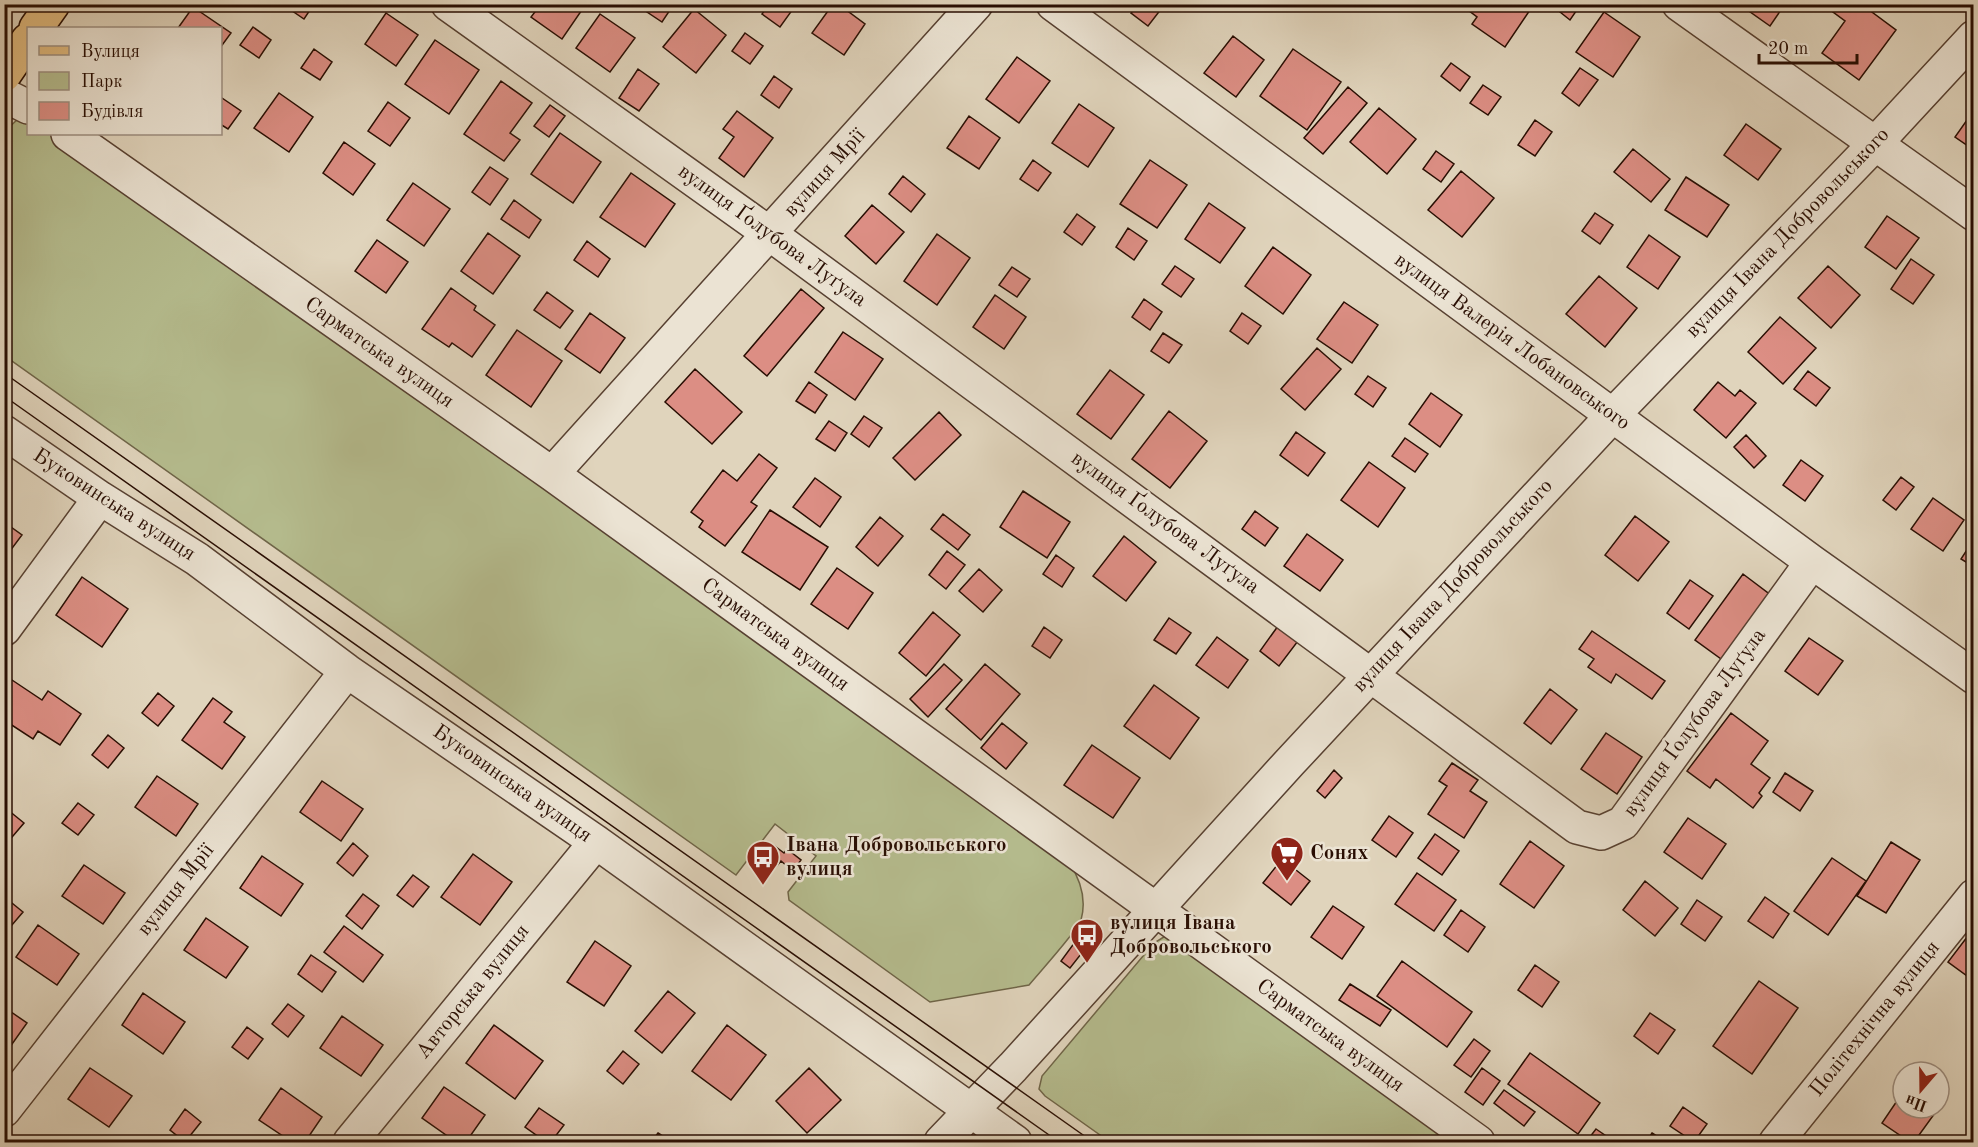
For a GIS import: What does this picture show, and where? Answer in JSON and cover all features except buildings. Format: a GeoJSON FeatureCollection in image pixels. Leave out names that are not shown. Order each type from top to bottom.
{"type":"FeatureCollection","features":[{"type":"Feature","properties":{"kind":"main road"},"geometry":{"type":"LineString","coordinates":[[37,27],[53,4]]}},
{"type":"Feature","properties":{"kind":"main road"},"geometry":{"type":"LineString","coordinates":[[4,75],[27,41]]}},
{"type":"Feature","properties":{"kind":"street","name":"вулиця Ґолубова Луґула"},"geometry":{"type":"LineString","coordinates":[[448,4],[771,234],[1577,827],[1601,833],[1623,823],[1812,562]]}},
{"type":"Feature","properties":{"kind":"street","name":"вулиця Мрії"},"geometry":{"type":"LineString","coordinates":[[552,474],[771,234],[976,4]]}},
{"type":"Feature","properties":{"kind":"street","name":"вулиця Валерія Лобановського"},"geometry":{"type":"LineString","coordinates":[[1053,4],[1812,562],[1974,677]]}},
{"type":"Feature","properties":{"kind":"street"},"geometry":{"type":"LineString","coordinates":[[1679,4],[1974,214]]}},
{"type":"Feature","properties":{"kind":"street","name":"вулиця Івана Добровольського"},"geometry":{"type":"LineString","coordinates":[[941,1143],[1371,674],[1974,37]]}},
{"type":"Feature","properties":{"kind":"street"},"geometry":{"type":"LineString","coordinates":[[4,95],[27,106]]}},
{"type":"Feature","properties":{"kind":"street","name":"Сарматська вулиця"},"geometry":{"type":"LineString","coordinates":[[69,135],[552,474],[1478,1143]]}},
{"type":"Feature","properties":{"kind":"street","name":"Буковинська вулиця"},"geometry":{"type":"LineString","coordinates":[[4,432],[100,498],[197,559],[347,671],[596,842],[1015,1143]]}},
{"type":"Feature","properties":{"kind":"street"},"geometry":{"type":"LineString","coordinates":[[4,629],[100,498]]}},
{"type":"Feature","properties":{"kind":"street","name":"вулиця Мрії"},"geometry":{"type":"LineString","coordinates":[[4,1110],[347,671]]}},
{"type":"Feature","properties":{"kind":"street","name":"Авторська вулиця"},"geometry":{"type":"LineString","coordinates":[[350,1143],[596,842]]}},
{"type":"Feature","properties":{"kind":"street","name":"Політехнічна вулиця"},"geometry":{"type":"LineString","coordinates":[[1776,1143],[1974,896]]}},
{"type":"Feature","properties":{"kind":"green space"},"geometry":{"type":"Polygon","coordinates":[[[18,119],[27,119],[27,135],[53,135],[1069,862],[1079,882],[1083,897],[1081,920],[1073,933],[1029,985],[930,1002],[789,900],[788,892],[816,856],[775,824],[736,875],[5,356],[5,131],[18,119]]]}},
{"type":"Feature","properties":{"kind":"green space"},"geometry":{"type":"Polygon","coordinates":[[[1167,935],[1456,1142],[1110,1142],[1045,1096],[1039,1089],[1042,1076],[1154,943],[1167,935]]]}},
{"type":"Feature","properties":{"kind":"tram line"},"geometry":{"type":"LineString","coordinates":[[4,373],[1093,1142]]}},
{"type":"Feature","properties":{"kind":"tram line"},"geometry":{"type":"LineString","coordinates":[[4,396],[1059,1142]]}},
{"type":"Feature","properties":{"kind":"place","name":"Сонях"},"geometry":{"type":"Point","coordinates":[1287,882]}},
{"type":"Feature","properties":{"kind":"place","name":"Івана Добровольського вулиця"},"geometry":{"type":"Point","coordinates":[763,886]}},
{"type":"Feature","properties":{"kind":"place","name":"вулиця Івана Добровольського"},"geometry":{"type":"Point","coordinates":[1087,964]}}]}
